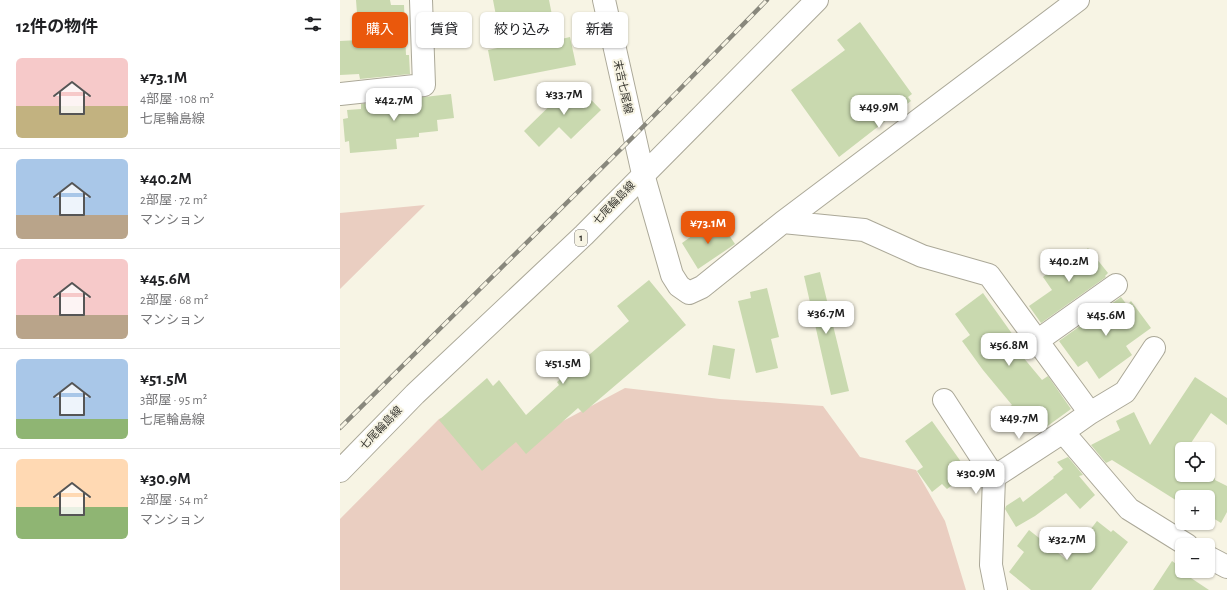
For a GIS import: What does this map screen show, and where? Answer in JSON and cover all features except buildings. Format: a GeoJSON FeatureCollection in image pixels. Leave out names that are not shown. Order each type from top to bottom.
{"type":"FeatureCollection","features":[{"type":"Feature","properties":{"kind":"street"},"geometry":{"type":"LineString","coordinates":[[340,94],[424,85],[421,0]]}},
{"type":"Feature","properties":{"kind":"street","name":"末吉七尾線"},"geometry":{"type":"LineString","coordinates":[[604,0],[642,174],[672,275],[679,286],[690,293],[702,287],[783,222]]}},
{"type":"Feature","properties":{"kind":"street","name":"七尾輪島線"},"geometry":{"type":"LineString","coordinates":[[340,471],[415,394],[584,235],[642,174],[817,0]]}},
{"type":"Feature","properties":{"kind":"street"},"geometry":{"type":"LineString","coordinates":[[783,222],[1078,0]]}},
{"type":"Feature","properties":{"kind":"street"},"geometry":{"type":"LineString","coordinates":[[783,222],[864,230],[922,256],[989,275],[1090,413]]}},
{"type":"Feature","properties":{"kind":"street"},"geometry":{"type":"LineString","coordinates":[[1038,341],[1116,285]]}},
{"type":"Feature","properties":{"kind":"street"},"geometry":{"type":"LineString","coordinates":[[994,477],[1090,413],[1125,392],[1154,348]]}},
{"type":"Feature","properties":{"kind":"street"},"geometry":{"type":"LineString","coordinates":[[944,400],[994,477],[991,565],[996,590]]}},
{"type":"Feature","properties":{"kind":"street"},"geometry":{"type":"LineString","coordinates":[[1063,432],[1129,509],[1176,538]]}},
{"type":"Feature","properties":{"kind":"street"},"geometry":{"type":"LineString","coordinates":[[1215,561],[1227,567]]}},
{"type":"Feature","properties":{"kind":"shaded area"},"geometry":{"type":"Polygon","coordinates":[[[425,205],[340,289],[340,213],[425,205]]]}},
{"type":"Feature","properties":{"kind":"shaded area"},"geometry":{"type":"Polygon","coordinates":[[[625,388],[720,399],[823,406],[860,457],[916,470],[945,521],[966,590],[340,590],[340,519],[439,419],[461,409],[533,437],[625,388]]]}},
{"type":"Feature","properties":{"kind":"railway"},"geometry":{"type":"LineString","coordinates":[[340,428],[634,136],[767,0]]}}]}
